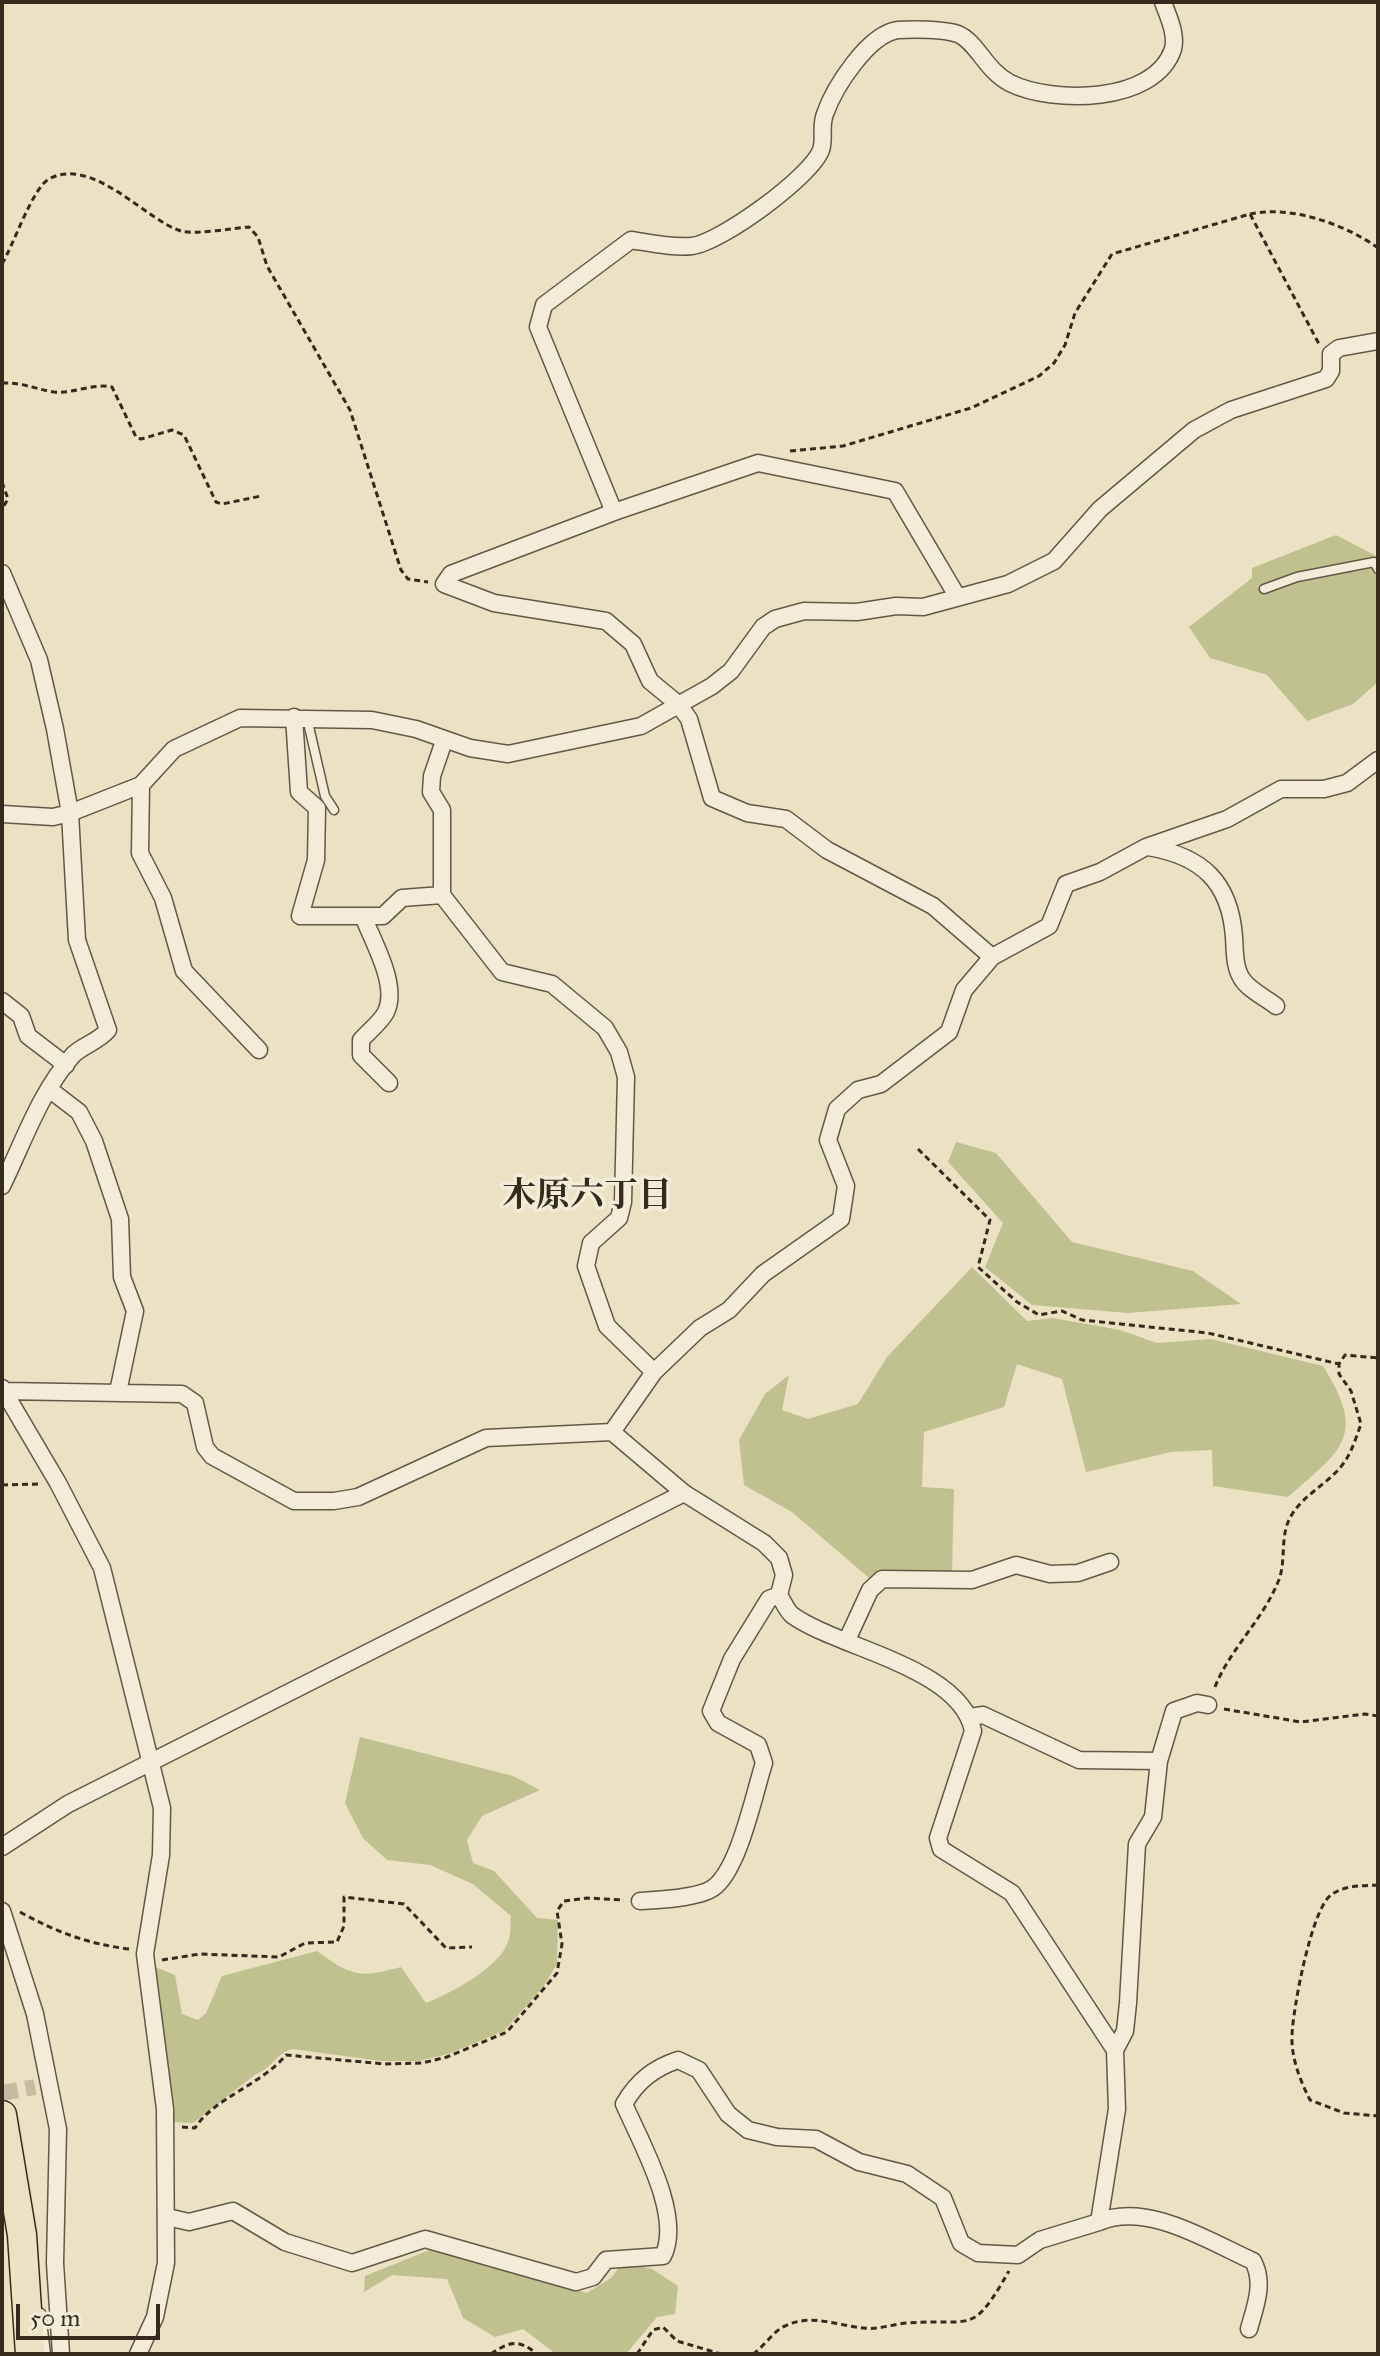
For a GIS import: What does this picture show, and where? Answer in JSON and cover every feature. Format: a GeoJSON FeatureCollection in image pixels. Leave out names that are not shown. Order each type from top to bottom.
{"type":"FeatureCollection","features":[{"type":"Feature","properties":{"kind":"highway"},"geometry":{"type":"LineString","coordinates":[[2,2115],[12,2229],[30,2354]]}},
{"type":"Feature","properties":{"kind":"highway"},"geometry":{"type":"LineString","coordinates":[[12,2229],[10,2272],[16,2354]]}},
{"type":"Feature","properties":{"kind":"street"},"geometry":{"type":"LineString","coordinates":[[614,512],[538,327],[539,313],[544,305],[631,240],[693,246],[713,238],[784,193],[813,163],[822,148],[825,113],[862,52],[878,37],[897,30],[957,33],[967,40],[992,73],[1015,85],[1086,98],[1127,88],[1152,76],[1165,65],[1174,37],[1163,2]]}},
{"type":"Feature","properties":{"kind":"street"},"geometry":{"type":"LineString","coordinates":[[2,814],[53,817],[141,785],[174,749],[240,718],[372,720],[416,729],[444,741],[508,754],[641,726],[712,686],[731,671],[763,627],[775,619],[804,611],[857,612],[896,606],[923,607],[1008,584],[1054,561],[1100,509],[1194,430],[1231,410],[1326,379],[1331,371],[1331,354],[1339,348],[1378,341]]}},
{"type":"Feature","properties":{"kind":"street"},"geometry":{"type":"LineString","coordinates":[[957,596],[895,491],[758,463],[614,512],[451,574],[444,584],[494,603],[606,621],[633,644],[650,681],[678,704],[689,719],[712,798],[747,813],[786,819],[827,850],[933,906],[992,957]]}},
{"type":"Feature","properties":{"kind":"street"},"geometry":{"type":"LineString","coordinates":[[2,573],[39,660],[70,813],[77,940],[108,1030],[98,1041],[75,1053],[49,1089],[2,1186]]}},
{"type":"Feature","properties":{"kind":"street"},"geometry":{"type":"LineString","coordinates":[[300,717],[299,792],[317,808],[314,871],[300,916],[383,916],[402,898],[442,895]]}},
{"type":"Feature","properties":{"kind":"street"},"geometry":{"type":"LineString","coordinates":[[444,741],[432,776],[431,792],[442,810],[442,895],[502,972],[552,984],[605,1028],[619,1052],[626,1077],[623,1202],[619,1218],[591,1243],[586,1266],[607,1326],[654,1372]]}},
{"type":"Feature","properties":{"kind":"street"},"geometry":{"type":"LineString","coordinates":[[612,1432],[654,1372],[700,1328],[729,1310],[763,1274],[841,1219],[846,1186],[828,1140],[837,1109],[858,1090],[881,1084],[949,1032],[964,990],[992,957],[1049,926],[1066,884],[1100,872],[1146,847],[1227,819],[1281,789],[1324,789],[1347,783],[1378,760]]}},
{"type":"Feature","properties":{"kind":"street"},"geometry":{"type":"LineString","coordinates":[[141,785],[140,853],[163,898],[184,971],[259,1050]]}},
{"type":"Feature","properties":{"kind":"street"},"geometry":{"type":"LineString","coordinates":[[1146,847],[1168,851],[1215,877],[1232,908],[1236,966],[1242,981],[1276,1006]]}},
{"type":"Feature","properties":{"kind":"street"},"geometry":{"type":"LineString","coordinates":[[363,916],[386,977],[388,997],[386,1012],[361,1040],[361,1055],[389,1083]]}},
{"type":"Feature","properties":{"kind":"street"},"geometry":{"type":"LineString","coordinates":[[2,1001],[21,1016],[28,1036],[66,1065]]}},
{"type":"Feature","properties":{"kind":"street"},"geometry":{"type":"LineString","coordinates":[[49,1089],[79,1112],[94,1141],[120,1219],[122,1277],[135,1311],[118,1392]]}},
{"type":"Feature","properties":{"kind":"street"},"geometry":{"type":"LineString","coordinates":[[3,1389],[182,1394],[195,1403],[205,1447],[212,1456],[294,1501],[358,1497],[486,1438],[612,1432],[684,1493],[764,1543],[779,1558],[784,1575],[779,1595],[790,1614],[911,1668],[943,1690],[970,1717],[973,1731],[938,1838],[941,1849],[1012,1893],[1115,2050]]}},
{"type":"Feature","properties":{"kind":"street"},"geometry":{"type":"LineString","coordinates":[[3,1389],[58,1483],[102,1568],[162,1808],[161,1855],[145,1954],[166,2127],[166,2263],[155,2317],[138,2354]]}},
{"type":"Feature","properties":{"kind":"street"},"geometry":{"type":"LineString","coordinates":[[2,1847],[68,1804],[684,1493]]}},
{"type":"Feature","properties":{"kind":"street"},"geometry":{"type":"LineString","coordinates":[[847,1640],[870,1590],[882,1579],[972,1580],[1016,1565],[1050,1574],[1078,1573],[1110,1562]]}},
{"type":"Feature","properties":{"kind":"street"},"geometry":{"type":"LineString","coordinates":[[640,1901],[663,1900],[712,1890],[729,1871],[764,1763],[758,1745],[718,1723],[711,1711],[732,1659],[769,1599],[779,1595]]}},
{"type":"Feature","properties":{"kind":"street"},"geometry":{"type":"LineString","coordinates":[[1099,2222],[1117,2109],[1115,2050],[1125,2031],[1128,2003],[1137,1844],[1153,1817],[1159,1761],[1174,1711],[1197,1703],[1208,1705]]}},
{"type":"Feature","properties":{"kind":"street"},"geometry":{"type":"LineString","coordinates":[[970,1717],[983,1715],[1079,1760],[1159,1761]]}},
{"type":"Feature","properties":{"kind":"street"},"geometry":{"type":"LineString","coordinates":[[6,1909],[35,2014],[42,2086],[58,2129],[55,2263],[61,2354]]}},
{"type":"Feature","properties":{"kind":"street"},"geometry":{"type":"LineString","coordinates":[[167,2217],[189,2222],[233,2211],[285,2242],[352,2263],[425,2239],[576,2282],[593,2277],[606,2260],[663,2256],[670,2241],[668,2210],[624,2104],[632,2090],[656,2068],[678,2060],[699,2070],[728,2114],[748,2130],[777,2137],[816,2139],[859,2162],[907,2174],[943,2198],[961,2243],[978,2253],[1018,2255],[1040,2240],[1113,2216],[1161,2221],[1253,2261],[1258,2270],[1259,2292],[1249,2329]]}},
{"type":"Feature","properties":{"kind":"lane"},"geometry":{"type":"LineString","coordinates":[[1264,589],[1297,577],[1374,562],[1378,569]]}},
{"type":"Feature","properties":{"kind":"lane"},"geometry":{"type":"LineString","coordinates":[[300,717],[325,796],[334,810]]}},
{"type":"Feature","properties":{"kind":"lane"},"geometry":{"type":"LineString","coordinates":[[12,2229],[36,2287]]}},
{"type":"Feature","properties":{"kind":"lane"},"geometry":{"type":"LineString","coordinates":[[39,2301],[46,2354]]}},
{"type":"Feature","properties":{"kind":"path"},"geometry":{"type":"LineString","coordinates":[[2,264],[38,191],[48,179],[67,175],[102,182],[182,231],[249,227],[258,237],[267,266],[350,410],[401,570],[408,579],[444,584]]}},
{"type":"Feature","properties":{"kind":"path"},"geometry":{"type":"LineString","coordinates":[[758,463],[761,457],[801,448],[843,446],[971,408],[1039,376],[1054,363],[1065,345],[1075,313],[1112,254],[1270,210],[1354,231],[1378,248]]}},
{"type":"Feature","properties":{"kind":"path"},"geometry":{"type":"LineString","coordinates":[[1250,214],[1321,348],[1331,354]]}},
{"type":"Feature","properties":{"kind":"path"},"geometry":{"type":"LineString","coordinates":[[2,383],[18,382],[56,392],[101,385],[112,387],[136,437],[141,439],[172,430],[184,435],[216,502],[222,504],[261,496]]}},
{"type":"Feature","properties":{"kind":"path"},"geometry":{"type":"LineString","coordinates":[[2,482],[8,499],[2,509]]}},
{"type":"Feature","properties":{"kind":"path"},"geometry":{"type":"LineString","coordinates":[[918,1149],[990,1220],[978,1267],[1017,1302],[1039,1315],[1062,1311],[1082,1320],[1208,1333],[1339,1364]]}},
{"type":"Feature","properties":{"kind":"path"},"geometry":{"type":"LineString","coordinates":[[1378,1358],[1345,1355],[1339,1364],[1339,1374],[1351,1391],[1361,1424],[1346,1460],[1291,1515],[1275,1589],[1246,1640],[1225,1662],[1208,1705],[1301,1722],[1365,1714],[1378,1716]]}},
{"type":"Feature","properties":{"kind":"path"},"geometry":{"type":"LineString","coordinates":[[2,1485],[58,1483]]}},
{"type":"Feature","properties":{"kind":"path"},"geometry":{"type":"LineString","coordinates":[[1378,1885],[1351,1886],[1332,1894],[1323,1902],[1313,1923],[1292,2036],[1298,2077],[1310,2100],[1344,2113],[1378,2116]]}},
{"type":"Feature","properties":{"kind":"path"},"geometry":{"type":"LineString","coordinates":[[6,1909],[56,1932],[168,1961],[200,1954],[279,1957],[305,1943],[337,1942],[344,1926],[344,1897],[404,1904],[446,1948],[472,1947]]}},
{"type":"Feature","properties":{"kind":"path"},"geometry":{"type":"LineString","coordinates":[[166,2127],[195,2128],[204,2114],[224,2104],[241,2088],[270,2074],[286,2055],[385,2064],[422,2063],[447,2057],[507,2032],[557,1973],[562,1944],[557,1911],[564,1901],[587,1898],[640,1901]]}},
{"type":"Feature","properties":{"kind":"path"},"geometry":{"type":"LineString","coordinates":[[753,2354],[784,2326],[802,2322],[820,2320],[867,2329],[908,2322],[970,2323],[987,2309],[1018,2255]]}},
{"type":"Feature","properties":{"kind":"path"},"geometry":{"type":"LineString","coordinates":[[637,2354],[653,2330],[663,2327],[677,2341],[721,2354]]}},
{"type":"Feature","properties":{"kind":"path"},"geometry":{"type":"LineString","coordinates":[[491,2354],[513,2341],[524,2342],[537,2354]]}},
{"type":"Feature","properties":{"kind":"green space"},"geometry":{"type":"Polygon","coordinates":[[[1336,535],[1378,557],[1378,682],[1353,704],[1307,721],[1267,675],[1210,658],[1189,627],[1252,578],[1252,568],[1336,535]]]}},
{"type":"Feature","properties":{"kind":"green space"},"geometry":{"type":"Polygon","coordinates":[[[956,1142],[996,1153],[1072,1242],[1193,1271],[1241,1304],[1128,1313],[1032,1305],[985,1267],[1003,1223],[948,1162],[956,1142]]]}},
{"type":"Feature","properties":{"kind":"green space"},"geometry":{"type":"Polygon","coordinates":[[[972,1267],[1027,1321],[1053,1318],[1120,1330],[1157,1343],[1211,1339],[1323,1366],[1344,1409],[1346,1426],[1343,1440],[1323,1466],[1288,1497],[1213,1486],[1212,1450],[1171,1452],[1086,1472],[1062,1379],[1017,1364],[1004,1407],[924,1432],[922,1487],[954,1489],[952,1573],[868,1577],[792,1512],[744,1485],[739,1440],[765,1394],[789,1375],[782,1410],[808,1419],[858,1404],[887,1357],[972,1267]]]}},
{"type":"Feature","properties":{"kind":"green space"},"geometry":{"type":"Polygon","coordinates":[[[360,1737],[513,1776],[540,1790],[482,1816],[467,1840],[473,1863],[494,1871],[537,1918],[558,1920],[557,1964],[543,1987],[504,2031],[448,2054],[418,2061],[382,2061],[292,2049],[193,2123],[174,2122],[155,1967],[175,1975],[182,2014],[198,2020],[206,2013],[222,1976],[317,1951],[339,1966],[357,1973],[376,1973],[401,1967],[426,2003],[460,1987],[484,1970],[503,1952],[508,1942],[511,1916],[473,1884],[430,1865],[387,1860],[363,1838],[345,1803],[360,1737]]]}},
{"type":"Feature","properties":{"kind":"green space"},"geometry":{"type":"Polygon","coordinates":[[[432,2249],[587,2293],[611,2278],[624,2262],[652,2269],[678,2286],[675,2314],[657,2317],[626,2354],[556,2354],[523,2329],[495,2337],[463,2318],[447,2279],[392,2275],[364,2292],[365,2276],[432,2249]]]}},
{"type":"Feature","properties":{"kind":"tunnel"},"geometry":{"type":"LineString","coordinates":[[2,2093],[35,2087]]}},
{"type":"Feature","properties":{"kind":"district","name":"木原六丁目"},"geometry":{"type":"Point","coordinates":[587,1198]}}]}
